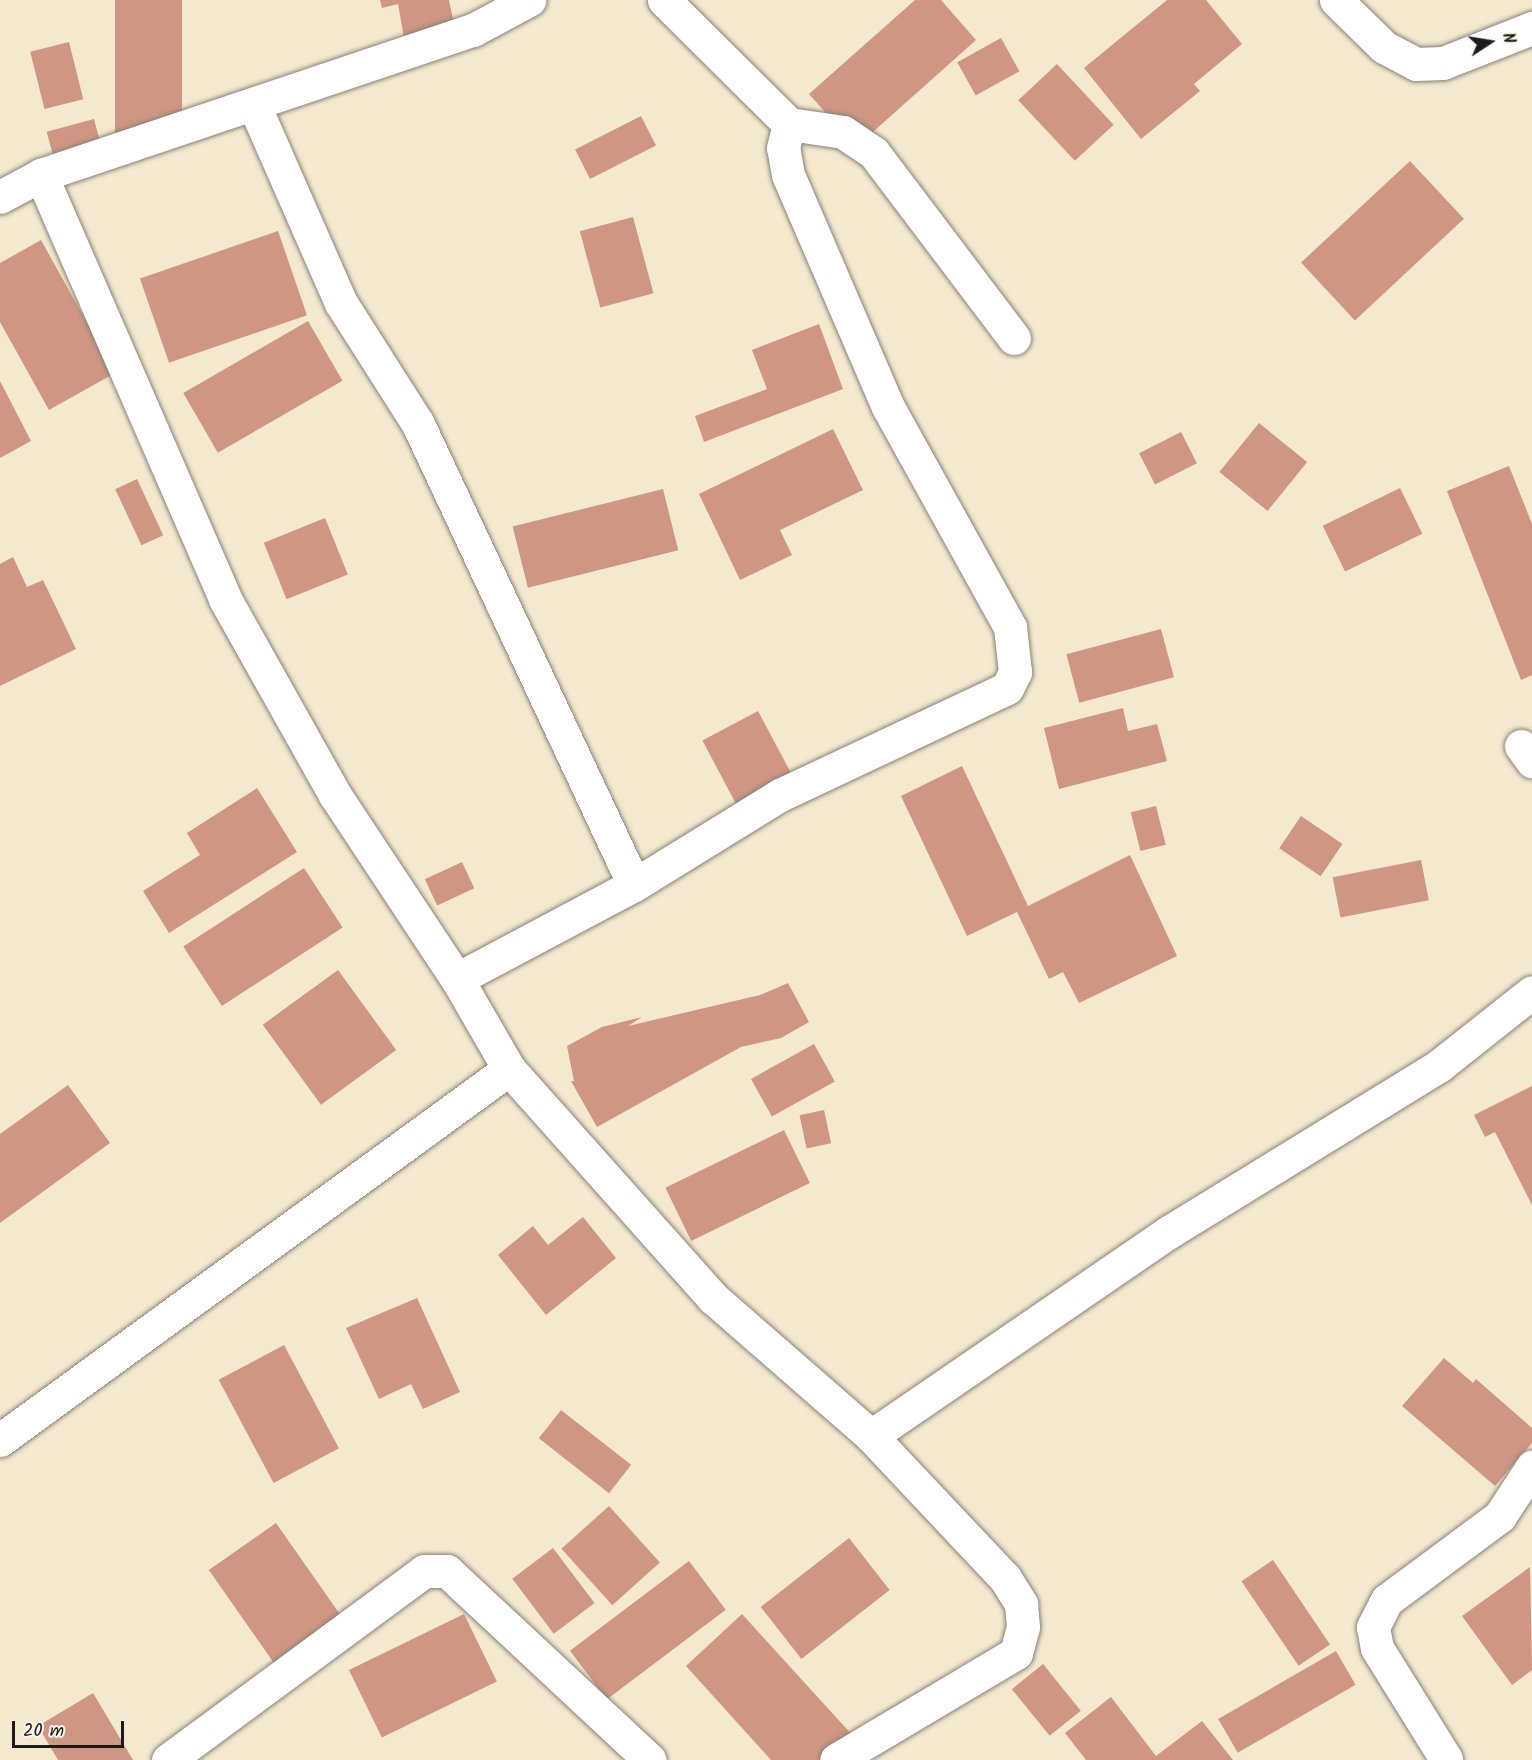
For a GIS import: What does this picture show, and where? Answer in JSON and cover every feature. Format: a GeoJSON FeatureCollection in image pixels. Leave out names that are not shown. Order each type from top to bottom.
{"type":"FeatureCollection","features":[{"type":"Feature","properties":{"kind":"street"},"geometry":{"type":"LineString","coordinates":[[0,198],[41,175],[473,30],[529,0]]}},
{"type":"Feature","properties":{"kind":"street"},"geometry":{"type":"LineString","coordinates":[[664,0],[789,124],[843,132],[874,153],[1014,338]]}},
{"type":"Feature","properties":{"kind":"street"},"geometry":{"type":"LineString","coordinates":[[1336,0],[1384,47],[1416,64],[1443,63],[1532,28]]}},
{"type":"Feature","properties":{"kind":"street"},"geometry":{"type":"LineString","coordinates":[[254,105],[341,303],[418,424],[634,885]]}},
{"type":"Feature","properties":{"kind":"street"},"geometry":{"type":"LineString","coordinates":[[457,979],[634,885],[780,795],[1007,687],[1015,672],[1010,627],[888,407],[788,175],[783,148],[789,124]]}},
{"type":"Feature","properties":{"kind":"street"},"geometry":{"type":"LineString","coordinates":[[41,175],[225,598],[336,795],[457,979],[509,1069],[713,1298],[871,1436],[1005,1578],[1021,1604],[1023,1627],[1016,1653],[836,1760]]}},
{"type":"Feature","properties":{"kind":"street"},"geometry":{"type":"LineString","coordinates":[[871,1436],[1169,1232],[1440,1065],[1532,992]]}},
{"type":"Feature","properties":{"kind":"street"},"geometry":{"type":"LineString","coordinates":[[0,1440],[509,1069]]}},
{"type":"Feature","properties":{"kind":"street"},"geometry":{"type":"LineString","coordinates":[[1446,1759],[1377,1648],[1373,1627],[1387,1600],[1500,1516],[1532,1467]]}},
{"type":"Feature","properties":{"kind":"street"},"geometry":{"type":"LineString","coordinates":[[168,1760],[424,1571],[447,1571],[650,1760]]}},
{"type":"Feature","properties":{"kind":"building"},"geometry":{"type":"Polygon","coordinates":[[[115,0],[182,0],[182,140],[115,140],[115,0]]]}},
{"type":"Feature","properties":{"kind":"building"},"geometry":{"type":"Polygon","coordinates":[[[380,0],[449,0],[456,34],[405,44],[398,4],[382,8],[380,0]]]}},
{"type":"Feature","properties":{"kind":"building"},"geometry":{"type":"Polygon","coordinates":[[[915,0],[941,0],[976,40],[856,147],[809,94],[915,0]]]}},
{"type":"Feature","properties":{"kind":"building"},"geometry":{"type":"Polygon","coordinates":[[[1167,0],[1206,0],[1242,44],[1194,84],[1200,91],[1141,139],[1084,68],[1167,0]]]}},
{"type":"Feature","properties":{"kind":"building"},"geometry":{"type":"Polygon","coordinates":[[[1001,38],[1019,71],[976,95],[957,62],[1001,38]]]}},
{"type":"Feature","properties":{"kind":"building"},"geometry":{"type":"Polygon","coordinates":[[[69,42],[83,99],[44,109],[30,52],[69,42]]]}},
{"type":"Feature","properties":{"kind":"building"},"geometry":{"type":"Polygon","coordinates":[[[1057,64],[1114,125],[1075,161],[1018,100],[1057,64]]]}},
{"type":"Feature","properties":{"kind":"building"},"geometry":{"type":"Polygon","coordinates":[[[641,116],[656,145],[590,179],[575,150],[641,116]]]}},
{"type":"Feature","properties":{"kind":"building"},"geometry":{"type":"Polygon","coordinates":[[[94,119],[102,148],[54,161],[47,132],[94,119]]]}},
{"type":"Feature","properties":{"kind":"building"},"geometry":{"type":"Polygon","coordinates":[[[1410,161],[1464,219],[1355,320],[1301,263],[1410,161]]]}},
{"type":"Feature","properties":{"kind":"building"},"geometry":{"type":"Polygon","coordinates":[[[633,217],[653,293],[600,308],[580,231],[633,217]]]}},
{"type":"Feature","properties":{"kind":"building"},"geometry":{"type":"Polygon","coordinates":[[[278,231],[307,315],[169,363],[140,279],[278,231]]]}},
{"type":"Feature","properties":{"kind":"building"},"geometry":{"type":"Polygon","coordinates":[[[41,240],[115,373],[49,410],[0,322],[0,263],[41,240]]]}},
{"type":"Feature","properties":{"kind":"building"},"geometry":{"type":"Polygon","coordinates":[[[308,321],[342,381],[218,453],[183,393],[308,321]]]}},
{"type":"Feature","properties":{"kind":"building"},"geometry":{"type":"Polygon","coordinates":[[[819,324],[843,389],[704,442],[695,416],[767,389],[752,350],[819,324]]]}},
{"type":"Feature","properties":{"kind":"building"},"geometry":{"type":"Polygon","coordinates":[[[0,381],[31,441],[0,458],[0,381]]]}},
{"type":"Feature","properties":{"kind":"building"},"geometry":{"type":"Polygon","coordinates":[[[1259,423],[1307,462],[1268,511],[1219,472],[1259,423]]]}},
{"type":"Feature","properties":{"kind":"building"},"geometry":{"type":"Polygon","coordinates":[[[833,429],[863,490],[780,530],[792,555],[740,580],[699,494],[833,429]]]}},
{"type":"Feature","properties":{"kind":"building"},"geometry":{"type":"Polygon","coordinates":[[[1181,432],[1197,463],[1155,485],[1139,453],[1181,432]]]}},
{"type":"Feature","properties":{"kind":"building"},"geometry":{"type":"Polygon","coordinates":[[[1509,466],[1532,524],[1532,675],[1521,680],[1447,491],[1509,466]]]}},
{"type":"Feature","properties":{"kind":"building"},"geometry":{"type":"Polygon","coordinates":[[[137,479],[163,535],[141,545],[115,489],[137,479]]]}},
{"type":"Feature","properties":{"kind":"building"},"geometry":{"type":"Polygon","coordinates":[[[1400,488],[1422,534],[1345,572],[1323,526],[1400,488]]]}},
{"type":"Feature","properties":{"kind":"building"},"geometry":{"type":"Polygon","coordinates":[[[663,489],[678,550],[528,588],[513,526],[663,489]]]}},
{"type":"Feature","properties":{"kind":"building"},"geometry":{"type":"Polygon","coordinates":[[[325,518],[348,575],[287,599],[264,543],[325,518]]]}},
{"type":"Feature","properties":{"kind":"building"},"geometry":{"type":"Polygon","coordinates":[[[13,557],[27,587],[43,580],[76,649],[0,686],[0,564],[13,557]]]}},
{"type":"Feature","properties":{"kind":"building"},"geometry":{"type":"Polygon","coordinates":[[[1161,629],[1174,677],[1079,703],[1066,654],[1161,629]]]}},
{"type":"Feature","properties":{"kind":"building"},"geometry":{"type":"Polygon","coordinates":[[[1123,708],[1128,731],[1157,724],[1167,761],[1059,789],[1044,728],[1123,708]]]}},
{"type":"Feature","properties":{"kind":"building"},"geometry":{"type":"Polygon","coordinates":[[[758,711],[796,783],[741,813],[702,741],[758,711]]]}},
{"type":"Feature","properties":{"kind":"building"},"geometry":{"type":"Polygon","coordinates":[[[962,766],[1028,906],[1130,855],[1177,956],[1079,1003],[1063,972],[1049,979],[1017,912],[967,936],[901,796],[962,766]]]}},
{"type":"Feature","properties":{"kind":"building"},"geometry":{"type":"Polygon","coordinates":[[[257,788],[297,852],[169,933],[143,891],[200,855],[187,833],[257,788]]]}},
{"type":"Feature","properties":{"kind":"building"},"geometry":{"type":"Polygon","coordinates":[[[1156,806],[1166,845],[1140,851],[1131,812],[1156,806]]]}},
{"type":"Feature","properties":{"kind":"building"},"geometry":{"type":"Polygon","coordinates":[[[1301,816],[1342,844],[1321,876],[1279,848],[1301,816]]]}},
{"type":"Feature","properties":{"kind":"building"},"geometry":{"type":"Polygon","coordinates":[[[1421,860],[1429,900],[1340,917],[1333,877],[1421,860]]]}},
{"type":"Feature","properties":{"kind":"building"},"geometry":{"type":"Polygon","coordinates":[[[462,862],[474,888],[437,906],[425,879],[462,862]]]}},
{"type":"Feature","properties":{"kind":"building"},"geometry":{"type":"Polygon","coordinates":[[[304,868],[343,928],[222,1006],[183,946],[304,868]]]}},
{"type":"Feature","properties":{"kind":"building"},"geometry":{"type":"Polygon","coordinates":[[[338,970],[396,1050],[321,1105],[263,1025],[338,970]]]}},
{"type":"Feature","properties":{"kind":"building"},"geometry":{"type":"Polygon","coordinates":[[[788,983],[809,1022],[781,1038],[741,1047],[597,1127],[571,1081],[574,1081],[567,1046],[602,1027],[642,1017],[628,1026],[760,995],[788,983]]]}},
{"type":"Feature","properties":{"kind":"building"},"geometry":{"type":"Polygon","coordinates":[[[814,1044],[835,1082],[772,1117],[751,1079],[814,1044]]]}},
{"type":"Feature","properties":{"kind":"building"},"geometry":{"type":"Polygon","coordinates":[[[68,1085],[110,1143],[0,1223],[0,1134],[68,1085]]]}},
{"type":"Feature","properties":{"kind":"building"},"geometry":{"type":"Polygon","coordinates":[[[1532,1086],[1532,1205],[1495,1132],[1485,1137],[1474,1115],[1532,1086]]]}},
{"type":"Feature","properties":{"kind":"building"},"geometry":{"type":"Polygon","coordinates":[[[824,1110],[831,1143],[807,1148],[800,1115],[824,1110]]]}},
{"type":"Feature","properties":{"kind":"building"},"geometry":{"type":"Polygon","coordinates":[[[784,1130],[810,1183],[691,1241],[665,1188],[784,1130]]]}},
{"type":"Feature","properties":{"kind":"building"},"geometry":{"type":"Polygon","coordinates":[[[583,1217],[616,1258],[546,1315],[498,1255],[533,1226],[548,1245],[583,1217]]]}},
{"type":"Feature","properties":{"kind":"building"},"geometry":{"type":"Polygon","coordinates":[[[417,1298],[460,1392],[423,1409],[411,1384],[379,1399],[346,1328],[417,1298]]]}},
{"type":"Feature","properties":{"kind":"building"},"geometry":{"type":"Polygon","coordinates":[[[284,1345],[339,1448],[274,1483],[219,1380],[284,1345]]]}},
{"type":"Feature","properties":{"kind":"building"},"geometry":{"type":"Polygon","coordinates":[[[1444,1358],[1473,1383],[1476,1379],[1532,1428],[1532,1443],[1495,1486],[1402,1406],[1444,1358]]]}},
{"type":"Feature","properties":{"kind":"building"},"geometry":{"type":"Polygon","coordinates":[[[561,1410],[631,1465],[609,1493],[539,1438],[561,1410]]]}},
{"type":"Feature","properties":{"kind":"building"},"geometry":{"type":"Polygon","coordinates":[[[609,1506],[660,1562],[612,1605],[561,1549],[609,1506]]]}},
{"type":"Feature","properties":{"kind":"building"},"geometry":{"type":"Polygon","coordinates":[[[276,1523],[349,1628],[282,1675],[209,1570],[276,1523]]]}},
{"type":"Feature","properties":{"kind":"building"},"geometry":{"type":"Polygon","coordinates":[[[849,1538],[890,1590],[801,1659],[761,1607],[849,1538]]]}},
{"type":"Feature","properties":{"kind":"building"},"geometry":{"type":"Polygon","coordinates":[[[553,1548],[595,1603],[554,1634],[512,1579],[553,1548]]]}},
{"type":"Feature","properties":{"kind":"building"},"geometry":{"type":"Polygon","coordinates":[[[1273,1560],[1330,1645],[1299,1666],[1241,1581],[1273,1560]]]}},
{"type":"Feature","properties":{"kind":"building"},"geometry":{"type":"Polygon","coordinates":[[[689,1561],[726,1610],[607,1699],[570,1651],[689,1561]]]}},
{"type":"Feature","properties":{"kind":"building"},"geometry":{"type":"Polygon","coordinates":[[[1530,1567],[1532,1670],[1512,1685],[1462,1616],[1530,1567]]]}},
{"type":"Feature","properties":{"kind":"building"},"geometry":{"type":"Polygon","coordinates":[[[464,1614],[497,1681],[382,1738],[349,1670],[464,1614]]]}},
{"type":"Feature","properties":{"kind":"building"},"geometry":{"type":"Polygon","coordinates":[[[742,1614],[854,1737],[829,1760],[771,1760],[686,1666],[742,1614]]]}},
{"type":"Feature","properties":{"kind":"building"},"geometry":{"type":"Polygon","coordinates":[[[1336,1651],[1356,1685],[1238,1753],[1218,1719],[1336,1651]]]}},
{"type":"Feature","properties":{"kind":"building"},"geometry":{"type":"Polygon","coordinates":[[[1043,1664],[1081,1711],[1050,1736],[1012,1689],[1043,1664]]]}},
{"type":"Feature","properties":{"kind":"building"},"geometry":{"type":"Polygon","coordinates":[[[93,1693],[133,1760],[58,1760],[38,1726],[93,1693]]]}},
{"type":"Feature","properties":{"kind":"building"},"geometry":{"type":"Polygon","coordinates":[[[1111,1697],[1156,1756],[1202,1721],[1233,1760],[1086,1760],[1065,1733],[1111,1697]]]}}]}
